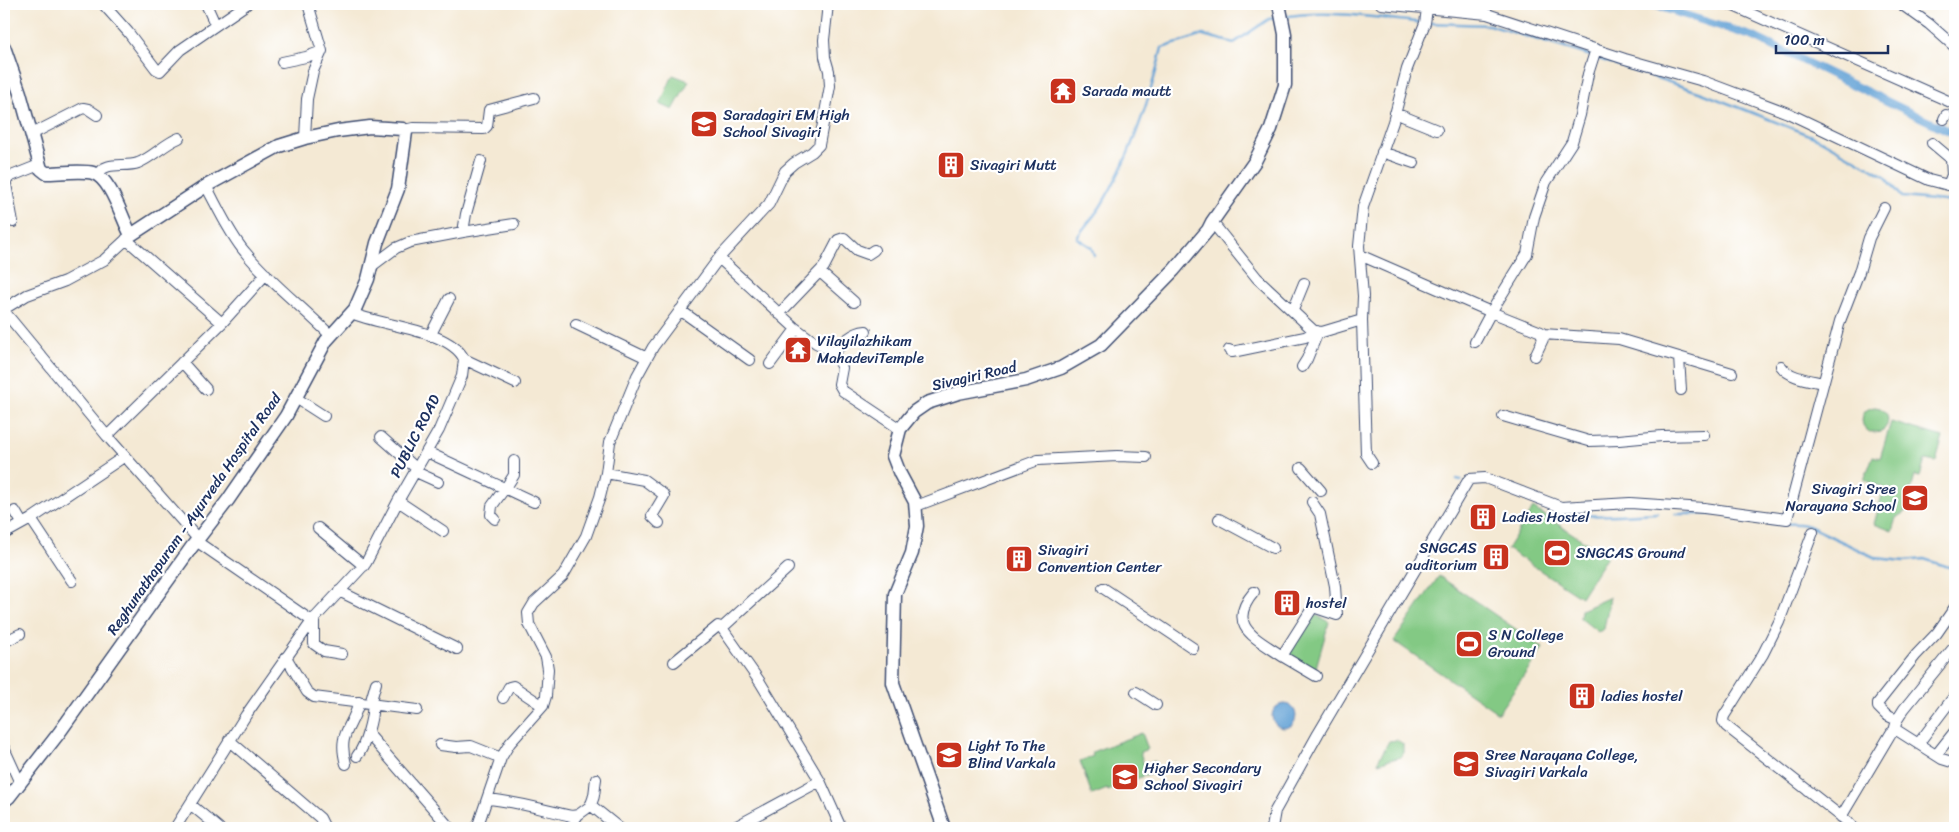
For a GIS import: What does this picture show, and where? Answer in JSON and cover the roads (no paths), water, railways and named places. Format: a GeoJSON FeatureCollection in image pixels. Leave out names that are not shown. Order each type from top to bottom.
{"type":"FeatureCollection","features":[{"type":"Feature","properties":{"kind":"main road","name":"Sivagiri Road"},"geometry":{"type":"LineString","coordinates":[[944,828],[892,683],[895,594],[912,553],[917,526],[916,506],[913,496],[900,474],[893,456],[900,429],[914,412],[927,404],[958,393],[1026,380],[1061,368],[1101,345],[1174,270],[1208,230],[1255,161],[1271,129],[1286,84],[1285,34],[1281,10]]}},
{"type":"Feature","properties":{"kind":"main road"},"geometry":{"type":"LineString","coordinates":[[4,47],[43,171],[46,173],[90,172],[98,175],[114,196],[129,237],[206,186],[279,146],[305,138],[370,127],[404,130]]}},
{"type":"Feature","properties":{"kind":"main road","name":"Reghunathapuram - Ayurveda Hospital Road"},"geometry":{"type":"LineString","coordinates":[[4,801],[59,732],[197,540],[228,500],[296,398],[309,371],[331,336],[352,313],[361,296],[372,266],[376,243],[398,189],[406,132],[404,130]]}},
{"type":"Feature","properties":{"kind":"street"},"geometry":{"type":"LineString","coordinates":[[102,4],[128,32],[159,71],[180,50],[215,24],[247,4]]}},
{"type":"Feature","properties":{"kind":"street"},"geometry":{"type":"LineString","coordinates":[[206,4],[215,24]]}},
{"type":"Feature","properties":{"kind":"street"},"geometry":{"type":"LineString","coordinates":[[305,138],[307,99],[313,71],[322,51],[308,4]]}},
{"type":"Feature","properties":{"kind":"street"},"geometry":{"type":"LineString","coordinates":[[478,828],[501,758],[510,743],[543,706],[546,696],[548,684],[546,657],[529,624],[528,613],[534,603],[563,576],[592,521],[606,472],[610,442],[637,376],[680,310],[719,258],[764,210],[785,171],[819,145],[830,86],[824,40],[828,4]]}},
{"type":"Feature","properties":{"kind":"street"},"geometry":{"type":"LineString","coordinates":[[1381,4],[1487,14],[1703,81],[1788,113],[1929,180],[1952,185],[1951,159],[1932,143]]}},
{"type":"Feature","properties":{"kind":"street"},"geometry":{"type":"LineString","coordinates":[[1729,4],[1955,104]]}},
{"type":"Feature","properties":{"kind":"street"},"geometry":{"type":"LineString","coordinates":[[1901,4],[1930,24],[1955,47]]}},
{"type":"Feature","properties":{"kind":"street"},"geometry":{"type":"LineString","coordinates":[[1372,463],[1366,454],[1363,296],[1359,246],[1362,207],[1395,113],[1407,69],[1425,23],[1427,9]]}},
{"type":"Feature","properties":{"kind":"street"},"geometry":{"type":"LineString","coordinates":[[1475,342],[1527,254],[1534,217],[1546,182],[1572,142],[1596,49]]}},
{"type":"Feature","properties":{"kind":"street"},"geometry":{"type":"LineString","coordinates":[[282,62],[322,51]]}},
{"type":"Feature","properties":{"kind":"street"},"geometry":{"type":"LineString","coordinates":[[404,130],[413,128],[483,129],[487,126],[489,110],[534,98]]}},
{"type":"Feature","properties":{"kind":"street"},"geometry":{"type":"LineString","coordinates":[[32,134],[83,108],[97,115]]}},
{"type":"Feature","properties":{"kind":"street"},"geometry":{"type":"LineString","coordinates":[[1395,113],[1437,130]]}},
{"type":"Feature","properties":{"kind":"street"},"geometry":{"type":"LineString","coordinates":[[98,175],[107,166],[138,162],[179,138]]}},
{"type":"Feature","properties":{"kind":"street"},"geometry":{"type":"LineString","coordinates":[[1382,152],[1414,162]]}},
{"type":"Feature","properties":{"kind":"street"},"geometry":{"type":"LineString","coordinates":[[463,232],[466,214],[481,161]]}},
{"type":"Feature","properties":{"kind":"street"},"geometry":{"type":"LineString","coordinates":[[13,222],[4,179],[40,166]]}},
{"type":"Feature","properties":{"kind":"street"},"geometry":{"type":"LineString","coordinates":[[206,186],[238,244],[266,274],[331,336]]}},
{"type":"Feature","properties":{"kind":"street"},"geometry":{"type":"LineString","coordinates":[[1272,828],[1275,811],[1318,734],[1469,479],[1484,478],[1561,507],[1630,502],[1704,508],[1787,519],[1840,321],[1859,272],[1869,238],[1884,208]]}},
{"type":"Feature","properties":{"kind":"street"},"geometry":{"type":"LineString","coordinates":[[1212,222],[1257,278],[1293,310],[1304,324],[1317,332]]}},
{"type":"Feature","properties":{"kind":"street"},"geometry":{"type":"LineString","coordinates":[[372,266],[396,248],[410,242],[514,224]]}},
{"type":"Feature","properties":{"kind":"street"},"geometry":{"type":"LineString","coordinates":[[222,323],[129,237],[104,260],[65,281],[27,295],[4,310],[107,436],[197,540],[313,619],[314,644],[324,650],[342,654]]}},
{"type":"Feature","properties":{"kind":"street"},"geometry":{"type":"LineString","coordinates":[[779,314],[820,272],[841,238],[844,238],[860,252],[870,254],[874,250]]}},
{"type":"Feature","properties":{"kind":"street"},"geometry":{"type":"LineString","coordinates":[[1362,256],[1543,334],[1619,339],[1732,373]]}},
{"type":"Feature","properties":{"kind":"street"},"geometry":{"type":"LineString","coordinates":[[719,258],[796,329],[834,354],[841,366],[838,383],[840,388],[853,399],[900,429]]}},
{"type":"Feature","properties":{"kind":"street"},"geometry":{"type":"LineString","coordinates":[[820,272],[854,302]]}},
{"type":"Feature","properties":{"kind":"street"},"geometry":{"type":"LineString","coordinates":[[107,436],[222,323],[266,274]]}},
{"type":"Feature","properties":{"kind":"street"},"geometry":{"type":"LineString","coordinates":[[1293,310],[1304,282]]}},
{"type":"Feature","properties":{"kind":"street"},"geometry":{"type":"LineString","coordinates":[[430,336],[449,299]]}},
{"type":"Feature","properties":{"kind":"street"},"geometry":{"type":"LineString","coordinates":[[680,310],[750,360]]}},
{"type":"Feature","properties":{"kind":"street"},"geometry":{"type":"LineString","coordinates":[[352,313],[430,336],[456,348],[464,359],[515,383]]}},
{"type":"Feature","properties":{"kind":"street"},"geometry":{"type":"LineString","coordinates":[[1228,350],[1232,352],[1306,337],[1317,332],[1362,320]]}},
{"type":"Feature","properties":{"kind":"street"},"geometry":{"type":"LineString","coordinates":[[576,324],[647,358]]}},
{"type":"Feature","properties":{"kind":"street"},"geometry":{"type":"LineString","coordinates":[[770,364],[796,329]]}},
{"type":"Feature","properties":{"kind":"street"},"geometry":{"type":"LineString","coordinates":[[834,354],[848,338],[866,331]]}},
{"type":"Feature","properties":{"kind":"street"},"geometry":{"type":"LineString","coordinates":[[1302,367],[1317,332]]}},
{"type":"Feature","properties":{"kind":"street"},"geometry":{"type":"LineString","coordinates":[[1536,356],[1543,339],[1543,334]]}},
{"type":"Feature","properties":{"kind":"street"},"geometry":{"type":"LineString","coordinates":[[1680,357],[1681,390]]}},
{"type":"Feature","properties":{"kind":"street","name":"PUBLIC ROAD"},"geometry":{"type":"LineString","coordinates":[[176,828],[230,740],[313,619],[364,566],[398,501],[427,452],[462,376],[464,359]]}},
{"type":"Feature","properties":{"kind":"street"},"geometry":{"type":"LineString","coordinates":[[182,362],[206,389]]}},
{"type":"Feature","properties":{"kind":"street"},"geometry":{"type":"LineString","coordinates":[[1781,366],[1785,372],[1791,375],[1824,383]]}},
{"type":"Feature","properties":{"kind":"street"},"geometry":{"type":"LineString","coordinates":[[296,398],[324,416]]}},
{"type":"Feature","properties":{"kind":"street"},"geometry":{"type":"LineString","coordinates":[[1503,416],[1589,441],[1704,435]]}},
{"type":"Feature","properties":{"kind":"street"},"geometry":{"type":"LineString","coordinates":[[381,438],[416,472],[434,483]]}},
{"type":"Feature","properties":{"kind":"street"},"geometry":{"type":"LineString","coordinates":[[427,452],[534,502]]}},
{"type":"Feature","properties":{"kind":"street"},"geometry":{"type":"LineString","coordinates":[[4,534],[125,456]]}},
{"type":"Feature","properties":{"kind":"street"},"geometry":{"type":"LineString","coordinates":[[916,506],[1038,460],[1117,456],[1146,458]]}},
{"type":"Feature","properties":{"kind":"street"},"geometry":{"type":"LineString","coordinates":[[495,519],[491,515],[490,510],[514,477],[514,461]]}},
{"type":"Feature","properties":{"kind":"street"},"geometry":{"type":"LineString","coordinates":[[1300,468],[1322,491]]}},
{"type":"Feature","properties":{"kind":"street"},"geometry":{"type":"LineString","coordinates":[[606,472],[644,480],[663,494],[664,496],[652,516],[658,523]]}},
{"type":"Feature","properties":{"kind":"street"},"geometry":{"type":"LineString","coordinates":[[398,501],[443,531]]}},
{"type":"Feature","properties":{"kind":"street"},"geometry":{"type":"LineString","coordinates":[[1282,656],[1313,607],[1336,615],[1335,586],[1320,514],[1312,502]]}},
{"type":"Feature","properties":{"kind":"street"},"geometry":{"type":"LineString","coordinates":[[14,511],[26,521],[72,581]]}},
{"type":"Feature","properties":{"kind":"street"},"geometry":{"type":"LineString","coordinates":[[1219,519],[1273,548]]}},
{"type":"Feature","properties":{"kind":"street"},"geometry":{"type":"LineString","coordinates":[[318,528],[364,566]]}},
{"type":"Feature","properties":{"kind":"street"},"geometry":{"type":"LineString","coordinates":[[1813,532],[1779,622],[1763,654],[1723,720],[1726,726],[1853,828]]}},
{"type":"Feature","properties":{"kind":"street"},"geometry":{"type":"LineString","coordinates":[[722,628],[788,568]]}},
{"type":"Feature","properties":{"kind":"street"},"geometry":{"type":"LineString","coordinates":[[1103,588],[1193,648]]}},
{"type":"Feature","properties":{"kind":"street"},"geometry":{"type":"LineString","coordinates":[[339,591],[457,649]]}},
{"type":"Feature","properties":{"kind":"street"},"geometry":{"type":"LineString","coordinates":[[1254,592],[1246,605],[1242,621],[1247,632],[1316,676]]}},
{"type":"Feature","properties":{"kind":"street"},"geometry":{"type":"LineString","coordinates":[[1955,607],[1937,634],[1916,655],[1878,703],[1878,707],[1896,726],[1898,731],[1945,761],[1955,763]]}},
{"type":"Feature","properties":{"kind":"street"},"geometry":{"type":"LineString","coordinates":[[674,662],[718,626],[722,628],[760,682],[820,780],[841,828]]}},
{"type":"Feature","properties":{"kind":"street"},"geometry":{"type":"LineString","coordinates":[[4,642],[20,634]]}},
{"type":"Feature","properties":{"kind":"street"},"geometry":{"type":"LineString","coordinates":[[1841,818],[1891,733],[1922,686],[1955,646]]}},
{"type":"Feature","properties":{"kind":"street"},"geometry":{"type":"LineString","coordinates":[[286,657],[298,680],[310,695],[417,710]]}},
{"type":"Feature","properties":{"kind":"street"},"geometry":{"type":"LineString","coordinates":[[346,764],[342,751],[342,742],[356,712],[367,703],[376,683]]}},
{"type":"Feature","properties":{"kind":"street"},"geometry":{"type":"LineString","coordinates":[[503,698],[509,687],[513,686],[543,706]]}},
{"type":"Feature","properties":{"kind":"street"},"geometry":{"type":"LineString","coordinates":[[1136,692],[1156,705]]}},
{"type":"Feature","properties":{"kind":"street"},"geometry":{"type":"LineString","coordinates":[[1918,744],[1955,695]]}},
{"type":"Feature","properties":{"kind":"street"},"geometry":{"type":"LineString","coordinates":[[357,756],[363,746],[372,711],[367,703]]}},
{"type":"Feature","properties":{"kind":"street"},"geometry":{"type":"LineString","coordinates":[[1936,755],[1955,731]]}},
{"type":"Feature","properties":{"kind":"street"},"geometry":{"type":"LineString","coordinates":[[371,737],[450,828]]}},
{"type":"Feature","properties":{"kind":"street"},"geometry":{"type":"LineString","coordinates":[[230,740],[320,818],[325,828]]}},
{"type":"Feature","properties":{"kind":"street"},"geometry":{"type":"LineString","coordinates":[[440,745],[471,746],[501,758]]}},
{"type":"Feature","properties":{"kind":"street"},"geometry":{"type":"LineString","coordinates":[[4,748],[20,783]]}},
{"type":"Feature","properties":{"kind":"street"},"geometry":{"type":"LineString","coordinates":[[570,828],[578,815],[593,802],[596,779]]}},
{"type":"Feature","properties":{"kind":"street"},"geometry":{"type":"LineString","coordinates":[[733,828],[820,780]]}},
{"type":"Feature","properties":{"kind":"street"},"geometry":{"type":"LineString","coordinates":[[487,799],[506,800],[522,806],[572,816],[578,815]]}},
{"type":"Feature","properties":{"kind":"street"},"geometry":{"type":"LineString","coordinates":[[190,804],[219,828]]}},
{"type":"Feature","properties":{"kind":"street"},"geometry":{"type":"LineString","coordinates":[[589,807],[593,807],[619,828]]}},
{"type":"Feature","properties":{"kind":"water"},"geometry":{"type":"Polygon","coordinates":[[[1284,704],[1293,707],[1296,716],[1293,725],[1284,728],[1275,725],[1272,716],[1275,707],[1284,704]]]}},
{"type":"Feature","properties":{"kind":"waterway"},"geometry":{"type":"LineString","coordinates":[[1651,4],[1754,37],[1955,134]]}},
{"type":"Feature","properties":{"kind":"waterway"},"geometry":{"type":"LineString","coordinates":[[1284,17],[1335,14],[1423,23]]}},
{"type":"Feature","properties":{"kind":"waterway"},"geometry":{"type":"LineString","coordinates":[[1094,255],[1091,247],[1077,238],[1102,204],[1122,167],[1145,108],[1162,48],[1203,35],[1234,43],[1269,19],[1277,18]]}},
{"type":"Feature","properties":{"kind":"waterway"},"geometry":{"type":"LineString","coordinates":[[1429,23],[1489,25],[1591,56]]}},
{"type":"Feature","properties":{"kind":"waterway"},"geometry":{"type":"LineString","coordinates":[[1596,58],[1702,93],[1819,139],[1885,176],[1902,197],[1955,202]]}},
{"type":"Feature","properties":{"kind":"waterway"},"geometry":{"type":"LineString","coordinates":[[1457,479],[1461,480]]}},
{"type":"Feature","properties":{"kind":"waterway"},"geometry":{"type":"LineString","coordinates":[[1559,511],[1579,515],[1657,513]]}},
{"type":"Feature","properties":{"kind":"waterway"},"geometry":{"type":"LineString","coordinates":[[1675,514],[1716,514]]}},
{"type":"Feature","properties":{"kind":"waterway"},"geometry":{"type":"LineString","coordinates":[[1729,516],[1769,523],[1809,526],[1876,558],[1904,561],[1924,559],[1955,569]]}},
{"type":"Feature","properties":{"kind":"place","name":"Sarada mautt"},"geometry":{"type":"Point","coordinates":[1063,91]}},
{"type":"Feature","properties":{"kind":"place","name":"Saradagiri EM High School Sivagiri"},"geometry":{"type":"Point","coordinates":[704,124]}},
{"type":"Feature","properties":{"kind":"place","name":"Sivagiri Mutt"},"geometry":{"type":"Point","coordinates":[951,165]}},
{"type":"Feature","properties":{"kind":"place","name":"Vilayilazhikam MahadeviTemple"},"geometry":{"type":"Point","coordinates":[798,350]}},
{"type":"Feature","properties":{"kind":"place","name":"Sivagiri Sree Narayana School"},"geometry":{"type":"Point","coordinates":[1915,498]}},
{"type":"Feature","properties":{"kind":"place","name":"Ladies Hostel"},"geometry":{"type":"Point","coordinates":[1483,517]}},
{"type":"Feature","properties":{"kind":"place","name":"SNGCAS Ground"},"geometry":{"type":"Point","coordinates":[1557,553]}},
{"type":"Feature","properties":{"kind":"place","name":"SNGCAS auditorium"},"geometry":{"type":"Point","coordinates":[1496,557]}},
{"type":"Feature","properties":{"kind":"place","name":"Sivagiri Convention Center"},"geometry":{"type":"Point","coordinates":[1019,559]}},
{"type":"Feature","properties":{"kind":"place","name":"hostel"},"geometry":{"type":"Point","coordinates":[1287,603]}},
{"type":"Feature","properties":{"kind":"place","name":"S N College Ground"},"geometry":{"type":"Point","coordinates":[1469,644]}},
{"type":"Feature","properties":{"kind":"place","name":"ladies hostel"},"geometry":{"type":"Point","coordinates":[1582,696]}},
{"type":"Feature","properties":{"kind":"place","name":"Light To The Blind Varkala"},"geometry":{"type":"Point","coordinates":[949,755]}},
{"type":"Feature","properties":{"kind":"place","name":"Sree Narayana College, Sivagiri Varkala"},"geometry":{"type":"Point","coordinates":[1466,764]}},
{"type":"Feature","properties":{"kind":"place","name":"Higher Secondary School Sivagiri"},"geometry":{"type":"Point","coordinates":[1125,777]}}]}
